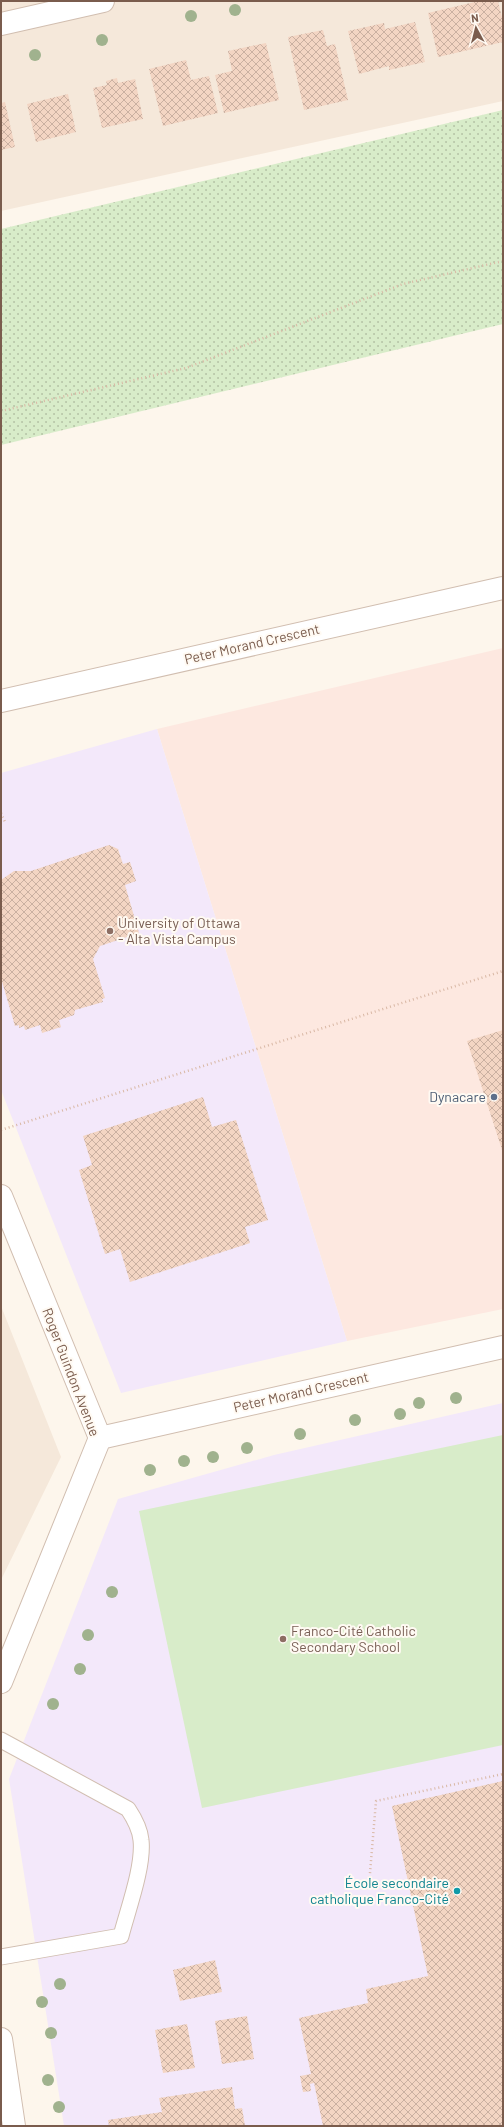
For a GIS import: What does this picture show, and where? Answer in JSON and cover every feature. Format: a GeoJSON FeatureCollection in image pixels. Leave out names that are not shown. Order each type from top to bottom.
{"type":"FeatureCollection","features":[{"type":"Feature","properties":{"kind":"street"},"geometry":{"type":"LineString","coordinates":[[1,24],[103,1]]}},
{"type":"Feature","properties":{"kind":"street","name":"Peter Morand Crescent"},"geometry":{"type":"LineString","coordinates":[[1,701],[503,588]]}},
{"type":"Feature","properties":{"kind":"street","name":"Roger Guindon Avenue"},"geometry":{"type":"LineString","coordinates":[[1,1196],[100,1438],[1,1682]]}},
{"type":"Feature","properties":{"kind":"street","name":"Peter Morand Crescent"},"geometry":{"type":"LineString","coordinates":[[100,1438],[503,1346]]}},
{"type":"Feature","properties":{"kind":"street"},"geometry":{"type":"LineString","coordinates":[[1,2039],[14,2126]]}},
{"type":"Feature","properties":{"kind":"lane"},"geometry":{"type":"LineString","coordinates":[[1,1740],[128,1809],[134,1818],[141,1839],[142,1855],[121,1936],[1,1957]]}},
{"type":"Feature","properties":{"kind":"path"},"geometry":{"type":"LineString","coordinates":[[1,411],[186,368],[403,284],[503,261]]}},
{"type":"Feature","properties":{"kind":"path"},"geometry":{"type":"LineString","coordinates":[[1,813],[5,822]]}},
{"type":"Feature","properties":{"kind":"path"},"geometry":{"type":"LineString","coordinates":[[1,1130],[503,971]]}},
{"type":"Feature","properties":{"kind":"path"},"geometry":{"type":"LineString","coordinates":[[369,1885],[376,1801],[503,1774]]}},
{"type":"Feature","properties":{"kind":"shaded area"},"geometry":{"type":"Polygon","coordinates":[[[1,1],[503,1],[503,101],[1,211],[1,1]]]}},
{"type":"Feature","properties":{"kind":"shaded area"},"geometry":{"type":"Polygon","coordinates":[[[503,648],[503,1309],[347,1341],[157,729],[503,648]]]}},
{"type":"Feature","properties":{"kind":"shaded area","name":"University of Ottawa - Alta Vista Campus"},"geometry":{"type":"Polygon","coordinates":[[[157,729],[347,1341],[121,1393],[1,1090],[1,773],[157,729]]]}},
{"type":"Feature","properties":{"kind":"shaded area"},"geometry":{"type":"Polygon","coordinates":[[[1,1306],[61,1457],[1,1580],[1,1306]]]}},
{"type":"Feature","properties":{"kind":"shaded area","name":"Franco-Cité Catholic Secondary School"},"geometry":{"type":"Polygon","coordinates":[[[503,1403],[503,2126],[64,2126],[9,1779],[118,1499],[274,1455],[503,1403]]]}},
{"type":"Feature","properties":{"kind":"green space"},"geometry":{"type":"Polygon","coordinates":[[[503,110],[503,324],[1,445],[1,229],[503,110]]]}},
{"type":"Feature","properties":{"kind":"green space"},"geometry":{"type":"Polygon","coordinates":[[[503,1435],[503,1745],[202,1808],[139,1511],[503,1435]]]}},
{"type":"Feature","properties":{"kind":"building"},"geometry":{"type":"Polygon","coordinates":[[[479,1],[498,1],[503,22],[503,42],[438,57],[428,13],[479,1]]]}},
{"type":"Feature","properties":{"kind":"building"},"geometry":{"type":"Polygon","coordinates":[[[415,22],[425,62],[389,70],[389,66],[359,74],[348,31],[384,23],[385,29],[415,22]]]}},
{"type":"Feature","properties":{"kind":"building"},"geometry":{"type":"Polygon","coordinates":[[[323,30],[327,46],[335,44],[348,100],[304,110],[288,37],[323,30]]]}},
{"type":"Feature","properties":{"kind":"building"},"geometry":{"type":"Polygon","coordinates":[[[266,43],[279,100],[224,113],[215,75],[232,71],[228,51],[266,43]]]}},
{"type":"Feature","properties":{"kind":"building"},"geometry":{"type":"Polygon","coordinates":[[[186,60],[191,80],[209,76],[218,113],[163,126],[149,69],[186,60]]]}},
{"type":"Feature","properties":{"kind":"building"},"geometry":{"type":"Polygon","coordinates":[[[117,78],[118,83],[135,79],[143,119],[102,128],[93,88],[107,85],[106,81],[117,78]]]}},
{"type":"Feature","properties":{"kind":"building"},"geometry":{"type":"Polygon","coordinates":[[[68,94],[76,132],[36,142],[27,104],[68,94]]]}},
{"type":"Feature","properties":{"kind":"building"},"geometry":{"type":"Polygon","coordinates":[[[5,102],[15,147],[1,150],[1,103],[5,102]]]}},
{"type":"Feature","properties":{"kind":"building"},"geometry":{"type":"Polygon","coordinates":[[[109,845],[118,849],[123,864],[130,862],[136,881],[125,885],[139,933],[100,946],[93,959],[105,998],[102,999],[103,1002],[75,1010],[74,1015],[59,1020],[61,1027],[42,1033],[40,1025],[25,1030],[24,1026],[19,1028],[19,1025],[15,1026],[1,978],[1,880],[14,871],[31,871],[109,845]]]}},
{"type":"Feature","properties":{"kind":"building","name":"Dynacare"},"geometry":{"type":"Polygon","coordinates":[[[503,1030],[503,1153],[467,1041],[503,1030]]]}},
{"type":"Feature","properties":{"kind":"building"},"geometry":{"type":"Polygon","coordinates":[[[203,1097],[212,1127],[236,1120],[268,1220],[245,1227],[250,1243],[130,1282],[120,1249],[105,1254],[79,1170],[92,1165],[83,1136],[203,1097]]]}},
{"type":"Feature","properties":{"kind":"building","name":"École secondaire catholique Franco-Cité"},"geometry":{"type":"Polygon","coordinates":[[[503,1781],[503,2126],[323,2126],[314,2083],[310,2084],[311,2091],[303,2092],[300,2076],[311,2074],[299,2018],[368,2003],[366,1989],[428,1976],[392,1806],[503,1781]]]}},
{"type":"Feature","properties":{"kind":"building"},"geometry":{"type":"Polygon","coordinates":[[[215,1960],[222,1992],[180,2001],[173,1970],[215,1960]]]}},
{"type":"Feature","properties":{"kind":"building"},"geometry":{"type":"Polygon","coordinates":[[[247,2016],[254,2059],[222,2064],[215,2021],[247,2016]]]}},
{"type":"Feature","properties":{"kind":"building"},"geometry":{"type":"Polygon","coordinates":[[[187,2024],[195,2068],[163,2073],[155,2030],[187,2024]]]}},
{"type":"Feature","properties":{"kind":"building"},"geometry":{"type":"Polygon","coordinates":[[[232,2087],[235,2109],[242,2108],[245,2126],[109,2126],[108,2120],[162,2112],[159,2098],[232,2087]]]}},
{"type":"Feature","properties":{"kind":"place","name":"University of Ottawa - Alta Vista Campus"},"geometry":{"type":"Point","coordinates":[110,931]}},
{"type":"Feature","properties":{"kind":"place","name":"Dynacare"},"geometry":{"type":"Point","coordinates":[494,1097]}},
{"type":"Feature","properties":{"kind":"place","name":"Franco-Cité Catholic Secondary School"},"geometry":{"type":"Point","coordinates":[283,1639]}},
{"type":"Feature","properties":{"kind":"place","name":"École secondaire catholique Franco-Cité"},"geometry":{"type":"Point","coordinates":[457,1891]}}]}
